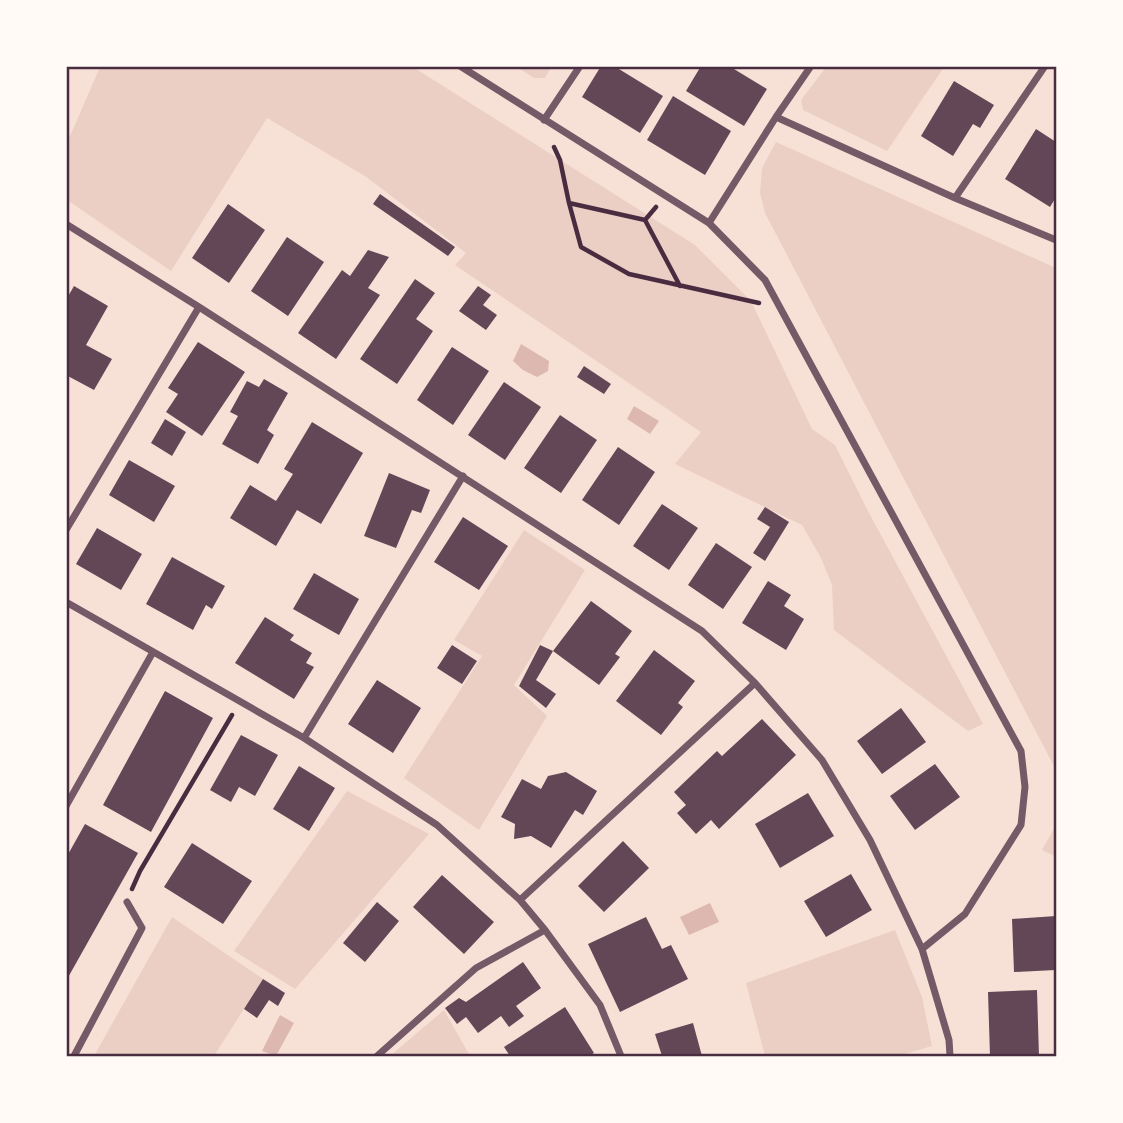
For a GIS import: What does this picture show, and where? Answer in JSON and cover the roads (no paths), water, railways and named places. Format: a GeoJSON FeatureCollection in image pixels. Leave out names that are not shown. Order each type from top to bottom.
{"type":"FeatureCollection","features":[{"type":"Feature","properties":{"kind":"street"},"geometry":{"type":"LineString","coordinates":[[460,66],[709,223],[765,280],[1021,751],[1025,787],[1021,825],[965,914],[922,949]]}},
{"type":"Feature","properties":{"kind":"street"},"geometry":{"type":"LineString","coordinates":[[544,120],[580,66]]}},
{"type":"Feature","properties":{"kind":"street"},"geometry":{"type":"LineString","coordinates":[[709,223],[811,66]]}},
{"type":"Feature","properties":{"kind":"street"},"geometry":{"type":"LineString","coordinates":[[955,198],[1045,66]]}},
{"type":"Feature","properties":{"kind":"street"},"geometry":{"type":"LineString","coordinates":[[776,117],[955,198],[1056,240]]}},
{"type":"Feature","properties":{"kind":"street"},"geometry":{"type":"LineString","coordinates":[[66,224],[200,307],[702,631],[755,683],[822,760],[870,840],[922,949],[948,1040],[950,1056]]}},
{"type":"Feature","properties":{"kind":"street"},"geometry":{"type":"LineString","coordinates":[[66,530],[200,307]]}},
{"type":"Feature","properties":{"kind":"street"},"geometry":{"type":"LineString","coordinates":[[304,738],[463,476]]}},
{"type":"Feature","properties":{"kind":"street"},"geometry":{"type":"LineString","coordinates":[[66,602],[304,738],[437,825],[520,900],[545,930],[600,1005],[621,1056]]}},
{"type":"Feature","properties":{"kind":"street"},"geometry":{"type":"LineString","coordinates":[[66,806],[153,652]]}},
{"type":"Feature","properties":{"kind":"street"},"geometry":{"type":"LineString","coordinates":[[520,900],[755,683]]}},
{"type":"Feature","properties":{"kind":"street"},"geometry":{"type":"LineString","coordinates":[[74,1056],[142,928],[127,902]]}},
{"type":"Feature","properties":{"kind":"street"},"geometry":{"type":"LineString","coordinates":[[377,1056],[476,968],[545,930]]}}]}
